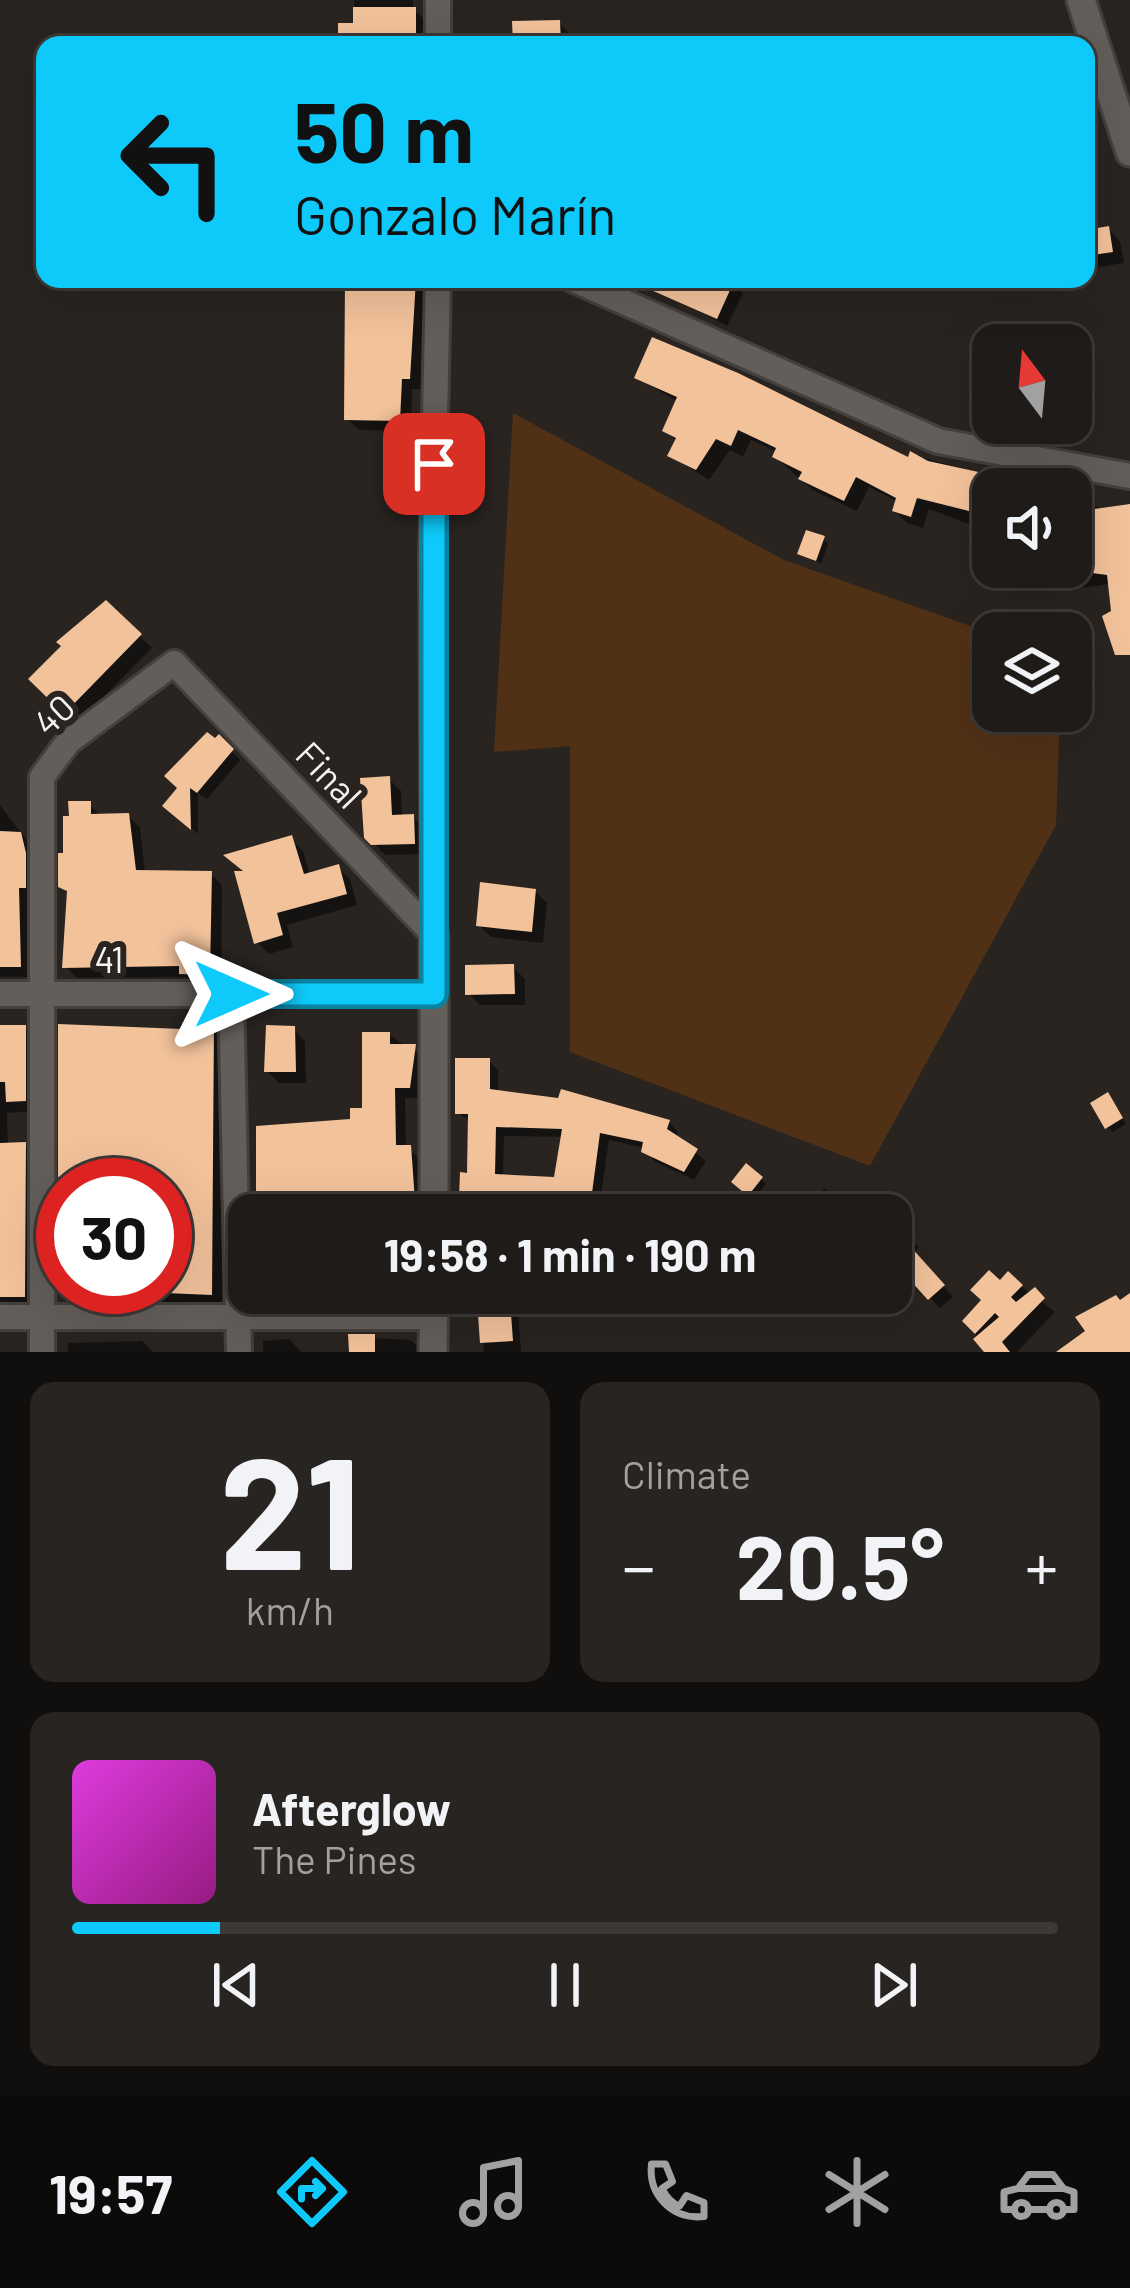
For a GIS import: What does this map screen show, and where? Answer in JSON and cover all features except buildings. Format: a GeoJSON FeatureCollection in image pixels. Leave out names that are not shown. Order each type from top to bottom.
{"type":"FeatureCollection","features":[{"type":"Feature","properties":{"kind":"street"},"geometry":{"type":"LineString","coordinates":[[438,0],[438,36]]}},
{"type":"Feature","properties":{"kind":"street"},"geometry":{"type":"LineString","coordinates":[[1081,0],[1093,36]]}},
{"type":"Feature","properties":{"kind":"street"},"geometry":{"type":"LineString","coordinates":[[1095,43],[1130,152]]}},
{"type":"Feature","properties":{"kind":"street"},"geometry":{"type":"LineString","coordinates":[[434,1194],[438,288]]}},
{"type":"Feature","properties":{"kind":"street"},"geometry":{"type":"LineString","coordinates":[[592,288],[938,441],[1130,476]]}},
{"type":"Feature","properties":{"kind":"street","name":"Final"},"geometry":{"type":"LineString","coordinates":[[174,663],[434,935]]}},
{"type":"Feature","properties":{"kind":"street","name":"40"},"geometry":{"type":"LineString","coordinates":[[42,1352],[43,777],[68,742],[174,663]]}},
{"type":"Feature","properties":{"kind":"street","name":"41"},"geometry":{"type":"LineString","coordinates":[[0,994],[434,994]]}},
{"type":"Feature","properties":{"kind":"street"},"geometry":{"type":"LineString","coordinates":[[231,994],[239,1352]]}},
{"type":"Feature","properties":{"kind":"street"},"geometry":{"type":"LineString","coordinates":[[0,1317],[287,1314]]}},
{"type":"Feature","properties":{"kind":"street"},"geometry":{"type":"LineString","coordinates":[[433,1352],[434,1314]]}},
{"type":"Feature","properties":{"kind":"shaded area"},"geometry":{"type":"Polygon","coordinates":[[[513,413],[784,560],[972,627],[972,732],[1059,732],[1056,825],[870,1166],[570,1052],[570,746],[494,752],[513,413]]]}},
{"type":"Feature","properties":{"kind":"route"},"geometry":{"type":"LineString","coordinates":[[231,994],[434,994],[434,464]]}}]}
